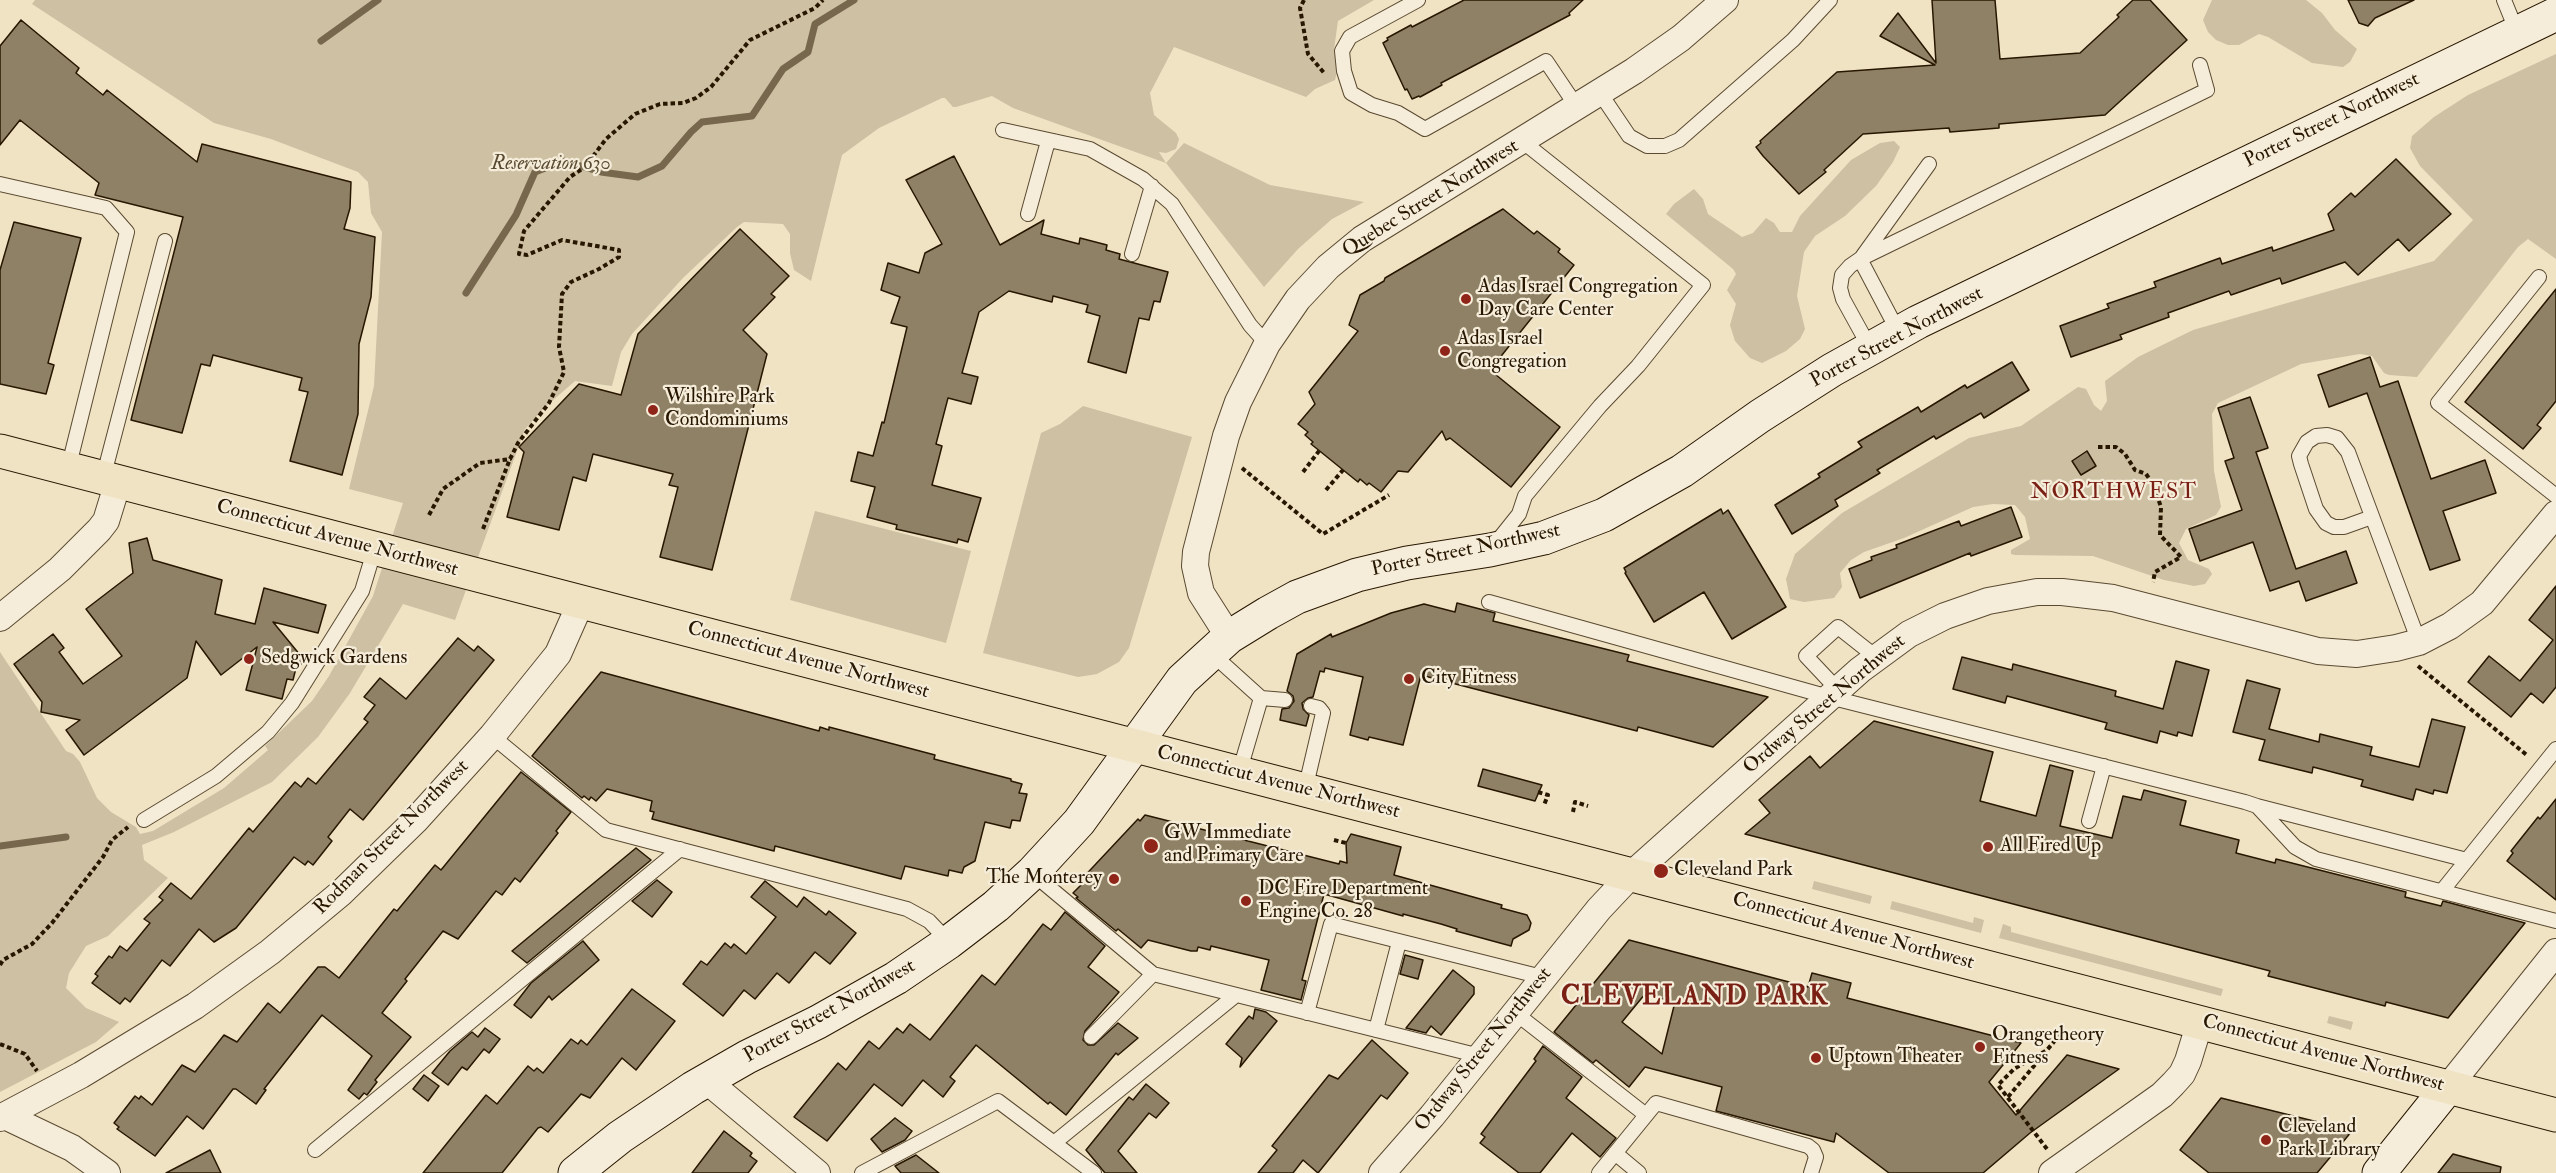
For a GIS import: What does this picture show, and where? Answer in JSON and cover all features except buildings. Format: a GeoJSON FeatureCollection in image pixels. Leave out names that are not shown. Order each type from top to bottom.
{"type":"FeatureCollection","features":[{"type":"Feature","properties":{"kind":"main road","name":"Porter Street Northwest"},"geometry":{"type":"LineString","coordinates":[[575,1173],[636,1126],[706,1080],[858,1000],[949,942],[996,906],[1032,873],[1079,822],[1182,680],[1219,644],[1298,597],[1335,583],[1407,563],[1490,550],[1565,531],[1630,502],[1682,471],[1760,416],[1870,348],[2556,14]]}},
{"type":"Feature","properties":{"kind":"main road","name":"Connecticut Avenue Northwest"},"geometry":{"type":"LineString","coordinates":[[0,451],[2556,1115]]}},
{"type":"Feature","properties":{"kind":"main road"},"geometry":{"type":"LineString","coordinates":[[2379,1173],[2448,1087]]}},
{"type":"Feature","properties":{"kind":"street","name":"Quebec Street Northwest"},"geometry":{"type":"LineString","coordinates":[[1219,644],[1201,593],[1195,566],[1196,552],[1234,414],[1249,378],[1267,344],[1308,287],[1339,257],[1374,232],[1600,93],[1681,38],[1725,0]]}},
{"type":"Feature","properties":{"kind":"street"},"geometry":{"type":"LineString","coordinates":[[0,618],[60,569],[99,530],[106,521],[111,480]]}},
{"type":"Feature","properties":{"kind":"street","name":"Ordway Street Northwest"},"geometry":{"type":"LineString","coordinates":[[1384,1172],[1542,977],[1630,875],[1834,693],[1876,657],[1909,634],[1964,608],[2012,596],[2062,592],[2112,598],[2318,651],[2357,654],[2407,645],[2450,626],[2482,603],[2556,514]]}},
{"type":"Feature","properties":{"kind":"street","name":"Rodman Street Northwest"},"geometry":{"type":"LineString","coordinates":[[2,1117],[156,1031],[195,1006],[306,923],[390,845],[492,736],[558,654],[581,602]]}},
{"type":"Feature","properties":{"kind":"street"},"geometry":{"type":"LineString","coordinates":[[2448,1087],[2556,952]]}},
{"type":"Feature","properties":{"kind":"street"},"geometry":{"type":"LineString","coordinates":[[2050,1161],[2162,1095],[2185,1067],[2200,1022]]}},
{"type":"Feature","properties":{"kind":"street"},"geometry":{"type":"LineString","coordinates":[[706,1080],[817,1173]]}},
{"type":"Feature","properties":{"kind":"street"},"geometry":{"type":"LineString","coordinates":[[2,1117],[72,1148],[107,1173]]}},
{"type":"Feature","properties":{"kind":"lane"},"geometry":{"type":"LineString","coordinates":[[1418,0],[1350,37],[1342,51],[1344,71],[1351,93],[1372,105],[1398,113],[1425,129],[1546,61],[1577,107]]}},
{"type":"Feature","properties":{"kind":"lane"},"geometry":{"type":"LineString","coordinates":[[1600,93],[1629,136],[1647,146],[1665,146],[1679,140],[1793,40],[1830,0]]}},
{"type":"Feature","properties":{"kind":"lane"},"geometry":{"type":"LineString","coordinates":[[2504,0],[2517,32]]}},
{"type":"Feature","properties":{"kind":"lane"},"geometry":{"type":"LineString","coordinates":[[1860,259],[2207,90],[2200,65]]}},
{"type":"Feature","properties":{"kind":"lane"},"geometry":{"type":"LineString","coordinates":[[1003,130],[1090,149],[1152,186],[1172,204],[1250,325],[1267,344]]}},
{"type":"Feature","properties":{"kind":"lane"},"geometry":{"type":"LineString","coordinates":[[1028,214],[1048,141]]}},
{"type":"Feature","properties":{"kind":"lane"},"geometry":{"type":"LineString","coordinates":[[1490,550],[1519,514],[1525,496],[1599,406],[1638,366],[1703,285],[1522,141]]}},
{"type":"Feature","properties":{"kind":"lane"},"geometry":{"type":"LineString","coordinates":[[1870,348],[1843,299],[1840,288],[1842,275],[1860,259],[1929,164]]}},
{"type":"Feature","properties":{"kind":"lane"},"geometry":{"type":"LineString","coordinates":[[0,184],[106,208],[127,232],[68,469]]}},
{"type":"Feature","properties":{"kind":"lane"},"geometry":{"type":"LineString","coordinates":[[1132,254],[1152,186]]}},
{"type":"Feature","properties":{"kind":"lane"},"geometry":{"type":"LineString","coordinates":[[111,480],[165,242]]}},
{"type":"Feature","properties":{"kind":"lane"},"geometry":{"type":"LineString","coordinates":[[1860,259],[1899,333]]}},
{"type":"Feature","properties":{"kind":"lane"},"geometry":{"type":"LineString","coordinates":[[2539,277],[2438,403],[2556,496]]}},
{"type":"Feature","properties":{"kind":"lane"},"geometry":{"type":"LineString","coordinates":[[2372,517],[2344,527],[2334,527],[2326,523],[2316,509],[2301,464],[2300,456],[2307,442],[2316,436],[2327,435],[2337,438],[2344,444],[2372,517],[2407,645]]}},
{"type":"Feature","properties":{"kind":"lane"},"geometry":{"type":"LineString","coordinates":[[144,820],[216,776],[268,732],[292,703],[362,591],[375,548]]}},
{"type":"Feature","properties":{"kind":"lane"},"geometry":{"type":"LineString","coordinates":[[1490,602],[2467,860]]}},
{"type":"Feature","properties":{"kind":"lane"},"geometry":{"type":"LineString","coordinates":[[1834,693],[1806,656],[1838,627],[1876,657]]}},
{"type":"Feature","properties":{"kind":"lane"},"geometry":{"type":"LineString","coordinates":[[1219,644],[1262,698],[1285,700]]}},
{"type":"Feature","properties":{"kind":"lane"},"geometry":{"type":"LineString","coordinates":[[1239,773],[1262,698]]}},
{"type":"Feature","properties":{"kind":"lane"},"geometry":{"type":"LineString","coordinates":[[1305,790],[1323,713],[1319,708],[1311,706]]}},
{"type":"Feature","properties":{"kind":"lane"},"geometry":{"type":"LineString","coordinates":[[492,736],[606,830],[907,909],[929,921],[949,942]]}},
{"type":"Feature","properties":{"kind":"lane"},"geometry":{"type":"LineString","coordinates":[[2442,891],[2556,748]]}},
{"type":"Feature","properties":{"kind":"lane"},"geometry":{"type":"LineString","coordinates":[[2089,821],[2104,766]]}},
{"type":"Feature","properties":{"kind":"lane"},"geometry":{"type":"LineString","coordinates":[[2257,806],[2295,847],[2316,859],[2556,921]]}},
{"type":"Feature","properties":{"kind":"lane"},"geometry":{"type":"LineString","coordinates":[[315,1150],[680,849]]}},
{"type":"Feature","properties":{"kind":"lane"},"geometry":{"type":"LineString","coordinates":[[1032,873],[1153,974],[1480,1056]]}},
{"type":"Feature","properties":{"kind":"lane"},"geometry":{"type":"LineString","coordinates":[[1306,1013],[1331,924],[1542,977]]}},
{"type":"Feature","properties":{"kind":"lane"},"geometry":{"type":"LineString","coordinates":[[1376,1030],[1399,942]]}},
{"type":"Feature","properties":{"kind":"lane"},"geometry":{"type":"LineString","coordinates":[[1091,1037],[1153,974]]}},
{"type":"Feature","properties":{"kind":"lane"},"geometry":{"type":"LineString","coordinates":[[1054,1143],[1236,995]]}},
{"type":"Feature","properties":{"kind":"lane"},"geometry":{"type":"LineString","coordinates":[[1514,1012],[1646,1115]]}},
{"type":"Feature","properties":{"kind":"lane"},"geometry":{"type":"LineString","coordinates":[[862,1173],[998,1101],[1094,1173]]}},
{"type":"Feature","properties":{"kind":"lane"},"geometry":{"type":"LineString","coordinates":[[1599,1173],[1656,1102],[1800,1142],[1813,1150],[1816,1157],[1811,1173]]}},
{"type":"Feature","properties":{"kind":"lane"},"geometry":{"type":"LineString","coordinates":[[1615,1153],[1639,1173]]}},
{"type":"Feature","properties":{"kind":"path"},"geometry":{"type":"LineString","coordinates":[[483,529],[518,443],[549,403],[564,372],[560,347],[562,294],[571,282],[619,257],[619,250],[562,240],[527,255],[519,254],[524,231],[570,177],[585,167],[606,139],[636,114],[660,104],[683,103],[696,98],[711,87],[750,40],[815,8],[823,0]]}},
{"type":"Feature","properties":{"kind":"path"},"geometry":{"type":"LineString","coordinates":[[1304,0],[1300,8],[1308,54],[1326,75],[1344,71]]}},
{"type":"Feature","properties":{"kind":"path"},"geometry":{"type":"LineString","coordinates":[[2098,447],[2116,447],[2125,454],[2135,470],[2146,474],[2153,484],[2161,507],[2160,535],[2181,557],[2156,572],[2153,582]]}},
{"type":"Feature","properties":{"kind":"path"},"geometry":{"type":"LineString","coordinates":[[1303,472],[1319,451]]}},
{"type":"Feature","properties":{"kind":"path"},"geometry":{"type":"LineString","coordinates":[[429,515],[443,489],[480,463],[510,459]]}},
{"type":"Feature","properties":{"kind":"path"},"geometry":{"type":"LineString","coordinates":[[1242,468],[1323,534],[1389,495]]}},
{"type":"Feature","properties":{"kind":"path"},"geometry":{"type":"LineString","coordinates":[[1326,490],[1343,470]]}},
{"type":"Feature","properties":{"kind":"path"},"geometry":{"type":"LineString","coordinates":[[2407,645],[2541,767]]}},
{"type":"Feature","properties":{"kind":"path"},"geometry":{"type":"LineString","coordinates":[[1538,792],[1548,795],[1544,805]]}},
{"type":"Feature","properties":{"kind":"path"},"geometry":{"type":"LineString","coordinates":[[1573,812],[1575,802],[1588,806]]}},
{"type":"Feature","properties":{"kind":"path"},"geometry":{"type":"LineString","coordinates":[[0,965],[3,960],[32,944],[52,923],[104,857],[112,840]]}},
{"type":"Feature","properties":{"kind":"path"},"geometry":{"type":"LineString","coordinates":[[1334,840],[1346,843]]}},
{"type":"Feature","properties":{"kind":"path"},"geometry":{"type":"LineString","coordinates":[[2008,1097],[2063,1031]]}},
{"type":"Feature","properties":{"kind":"path"},"geometry":{"type":"LineString","coordinates":[[0,1044],[25,1054],[52,1091]]}},
{"type":"Feature","properties":{"kind":"path"},"geometry":{"type":"LineString","coordinates":[[2047,1050],[2014,1070],[1998,1085],[2050,1161]]}},
{"type":"Feature","properties":{"kind":"green space","name":"Reservation 630"},"geometry":{"type":"Polygon","coordinates":[[[35,0],[1374,0],[1338,21],[1334,49],[1337,72],[1335,80],[1315,89],[1306,97],[1174,47],[1150,93],[1154,115],[1176,133],[1179,139],[1176,149],[1166,153],[1159,152],[1166,163],[1013,108],[992,96],[956,107],[942,98],[879,128],[842,155],[811,281],[794,270],[790,253],[790,234],[783,224],[744,222],[737,227],[683,278],[632,334],[621,352],[612,386],[575,381],[544,408],[525,429],[455,620],[403,604],[350,693],[318,737],[272,782],[174,832],[142,845],[144,860],[168,878],[108,936],[86,946],[69,973],[66,988],[86,1008],[119,1022],[96,1042],[0,1092],[0,652],[66,751],[73,754],[80,762],[97,798],[111,812],[136,827],[140,834],[153,831],[224,788],[268,750],[265,746],[312,701],[329,676],[373,596],[403,503],[349,489],[374,386],[382,232],[371,213],[368,182],[358,172],[271,139],[214,123],[32,4],[35,0]]]}},
{"type":"Feature","properties":{"kind":"green space"},"geometry":{"type":"Polygon","coordinates":[[[2212,0],[2306,0],[2357,49],[2350,62],[2343,67],[2312,63],[2259,34],[2239,45],[2228,45],[2216,40],[2208,32],[2203,20],[2212,0]]]}},
{"type":"Feature","properties":{"kind":"green space"},"geometry":{"type":"Polygon","coordinates":[[[2556,54],[2556,259],[2528,239],[2518,247],[2417,377],[2384,373],[2372,356],[2360,354],[2301,364],[2218,403],[2212,414],[2214,471],[2221,507],[2216,515],[2186,529],[2179,543],[2188,560],[2209,569],[2212,574],[2205,584],[2194,586],[2164,580],[2093,556],[2011,554],[2011,550],[2030,539],[2025,517],[2015,505],[1993,504],[1973,507],[1904,538],[1864,552],[1851,560],[1840,573],[1842,587],[1834,598],[1804,602],[1790,599],[1786,579],[1795,554],[1842,513],[1969,438],[2021,426],[2078,387],[2086,389],[2094,405],[2101,411],[2107,401],[2105,381],[2138,357],[2193,330],[2434,261],[2473,220],[2420,166],[2410,148],[2412,136],[2434,117],[2468,95],[2556,54]]]}},
{"type":"Feature","properties":{"kind":"green space"},"geometry":{"type":"Polygon","coordinates":[[[1894,141],[1900,147],[1893,162],[1876,186],[1845,216],[1815,236],[1804,252],[1797,296],[1805,329],[1800,339],[1786,351],[1762,363],[1750,358],[1735,341],[1730,325],[1736,304],[1727,290],[1736,274],[1733,269],[1666,214],[1674,204],[1694,189],[1703,199],[1708,214],[1742,237],[1753,233],[1766,218],[1774,223],[1780,232],[1792,232],[1800,216],[1851,160],[1880,143],[1894,141]]]}},
{"type":"Feature","properties":{"kind":"green space"},"geometry":{"type":"Polygon","coordinates":[[[1184,143],[1270,185],[1364,202],[1332,219],[1298,249],[1264,287],[1166,163],[1184,143]]]}},
{"type":"Feature","properties":{"kind":"green space"},"geometry":{"type":"Polygon","coordinates":[[[1083,406],[1192,437],[1129,648],[1119,662],[1097,674],[1078,677],[983,653],[1041,433],[1060,424],[1083,406]]]}},
{"type":"Feature","properties":{"kind":"green space"},"geometry":{"type":"Polygon","coordinates":[[[815,511],[971,551],[946,643],[790,600],[815,511]]]}},
{"type":"Feature","properties":{"kind":"green space"},"geometry":{"type":"Polygon","coordinates":[[[1814,881],[1872,896],[1870,904],[1812,889],[1814,881]]]}},
{"type":"Feature","properties":{"kind":"green space"},"geometry":{"type":"Polygon","coordinates":[[[1892,901],[1973,923],[1974,917],[1984,920],[1981,933],[1890,909],[1892,901]]]}},
{"type":"Feature","properties":{"kind":"green space"},"geometry":{"type":"Polygon","coordinates":[[[2003,924],[2011,927],[2011,932],[2223,989],[2221,996],[1999,938],[2003,924]]]}},
{"type":"Feature","properties":{"kind":"green space"},"geometry":{"type":"Polygon","coordinates":[[[2329,1016],[2353,1022],[2351,1030],[2327,1023],[2329,1016]]]}},
{"type":"Feature","properties":{"kind":"waterway"},"geometry":{"type":"LineString","coordinates":[[321,41],[378,0]]}},
{"type":"Feature","properties":{"kind":"waterway"},"geometry":{"type":"LineString","coordinates":[[466,293],[516,215],[535,172],[564,161],[601,172],[638,177],[662,166],[702,122],[752,116],[783,69],[808,52],[815,24],[854,0]]}},
{"type":"Feature","properties":{"kind":"waterway"},"geometry":{"type":"LineString","coordinates":[[0,846],[66,837]]}},
{"type":"Feature","properties":{"kind":"place","name":"Adas Israel Congregation Day Care Center"},"geometry":{"type":"Point","coordinates":[1466,299]}},
{"type":"Feature","properties":{"kind":"place","name":"Adas Israel Congregation"},"geometry":{"type":"Point","coordinates":[1445,351]}},
{"type":"Feature","properties":{"kind":"place","name":"Wilshire Park Condominiums"},"geometry":{"type":"Point","coordinates":[653,410]}},
{"type":"Feature","properties":{"kind":"place","name":"Sedgwick Gardens"},"geometry":{"type":"Point","coordinates":[249,659]}},
{"type":"Feature","properties":{"kind":"place","name":"City Fitness"},"geometry":{"type":"Point","coordinates":[1409,679]}},
{"type":"Feature","properties":{"kind":"place","name":"GW Immediate and Primary Care"},"geometry":{"type":"Point","coordinates":[1151,846]}},
{"type":"Feature","properties":{"kind":"place","name":"All Fired Up"},"geometry":{"type":"Point","coordinates":[1988,847]}},
{"type":"Feature","properties":{"kind":"place","name":"Cleveland Park"},"geometry":{"type":"Point","coordinates":[1661,871]}},
{"type":"Feature","properties":{"kind":"place","name":"The Monterey"},"geometry":{"type":"Point","coordinates":[1114,879]}},
{"type":"Feature","properties":{"kind":"place","name":"DC Fire Department Engine Co. 28"},"geometry":{"type":"Point","coordinates":[1246,901]}},
{"type":"Feature","properties":{"kind":"place","name":"Orangetheory Fitness"},"geometry":{"type":"Point","coordinates":[1980,1047]}},
{"type":"Feature","properties":{"kind":"place","name":"Uptown Theater"},"geometry":{"type":"Point","coordinates":[1816,1058]}},
{"type":"Feature","properties":{"kind":"place","name":"Cleveland Park Library"},"geometry":{"type":"Point","coordinates":[2266,1140]}},
{"type":"Feature","properties":{"kind":"district","name":"NORTHWEST"},"geometry":{"type":"Point","coordinates":[2114,493]}},
{"type":"Feature","properties":{"kind":"district","name":"CLEVELAND PARK"},"geometry":{"type":"Point","coordinates":[1695,998]}}]}
